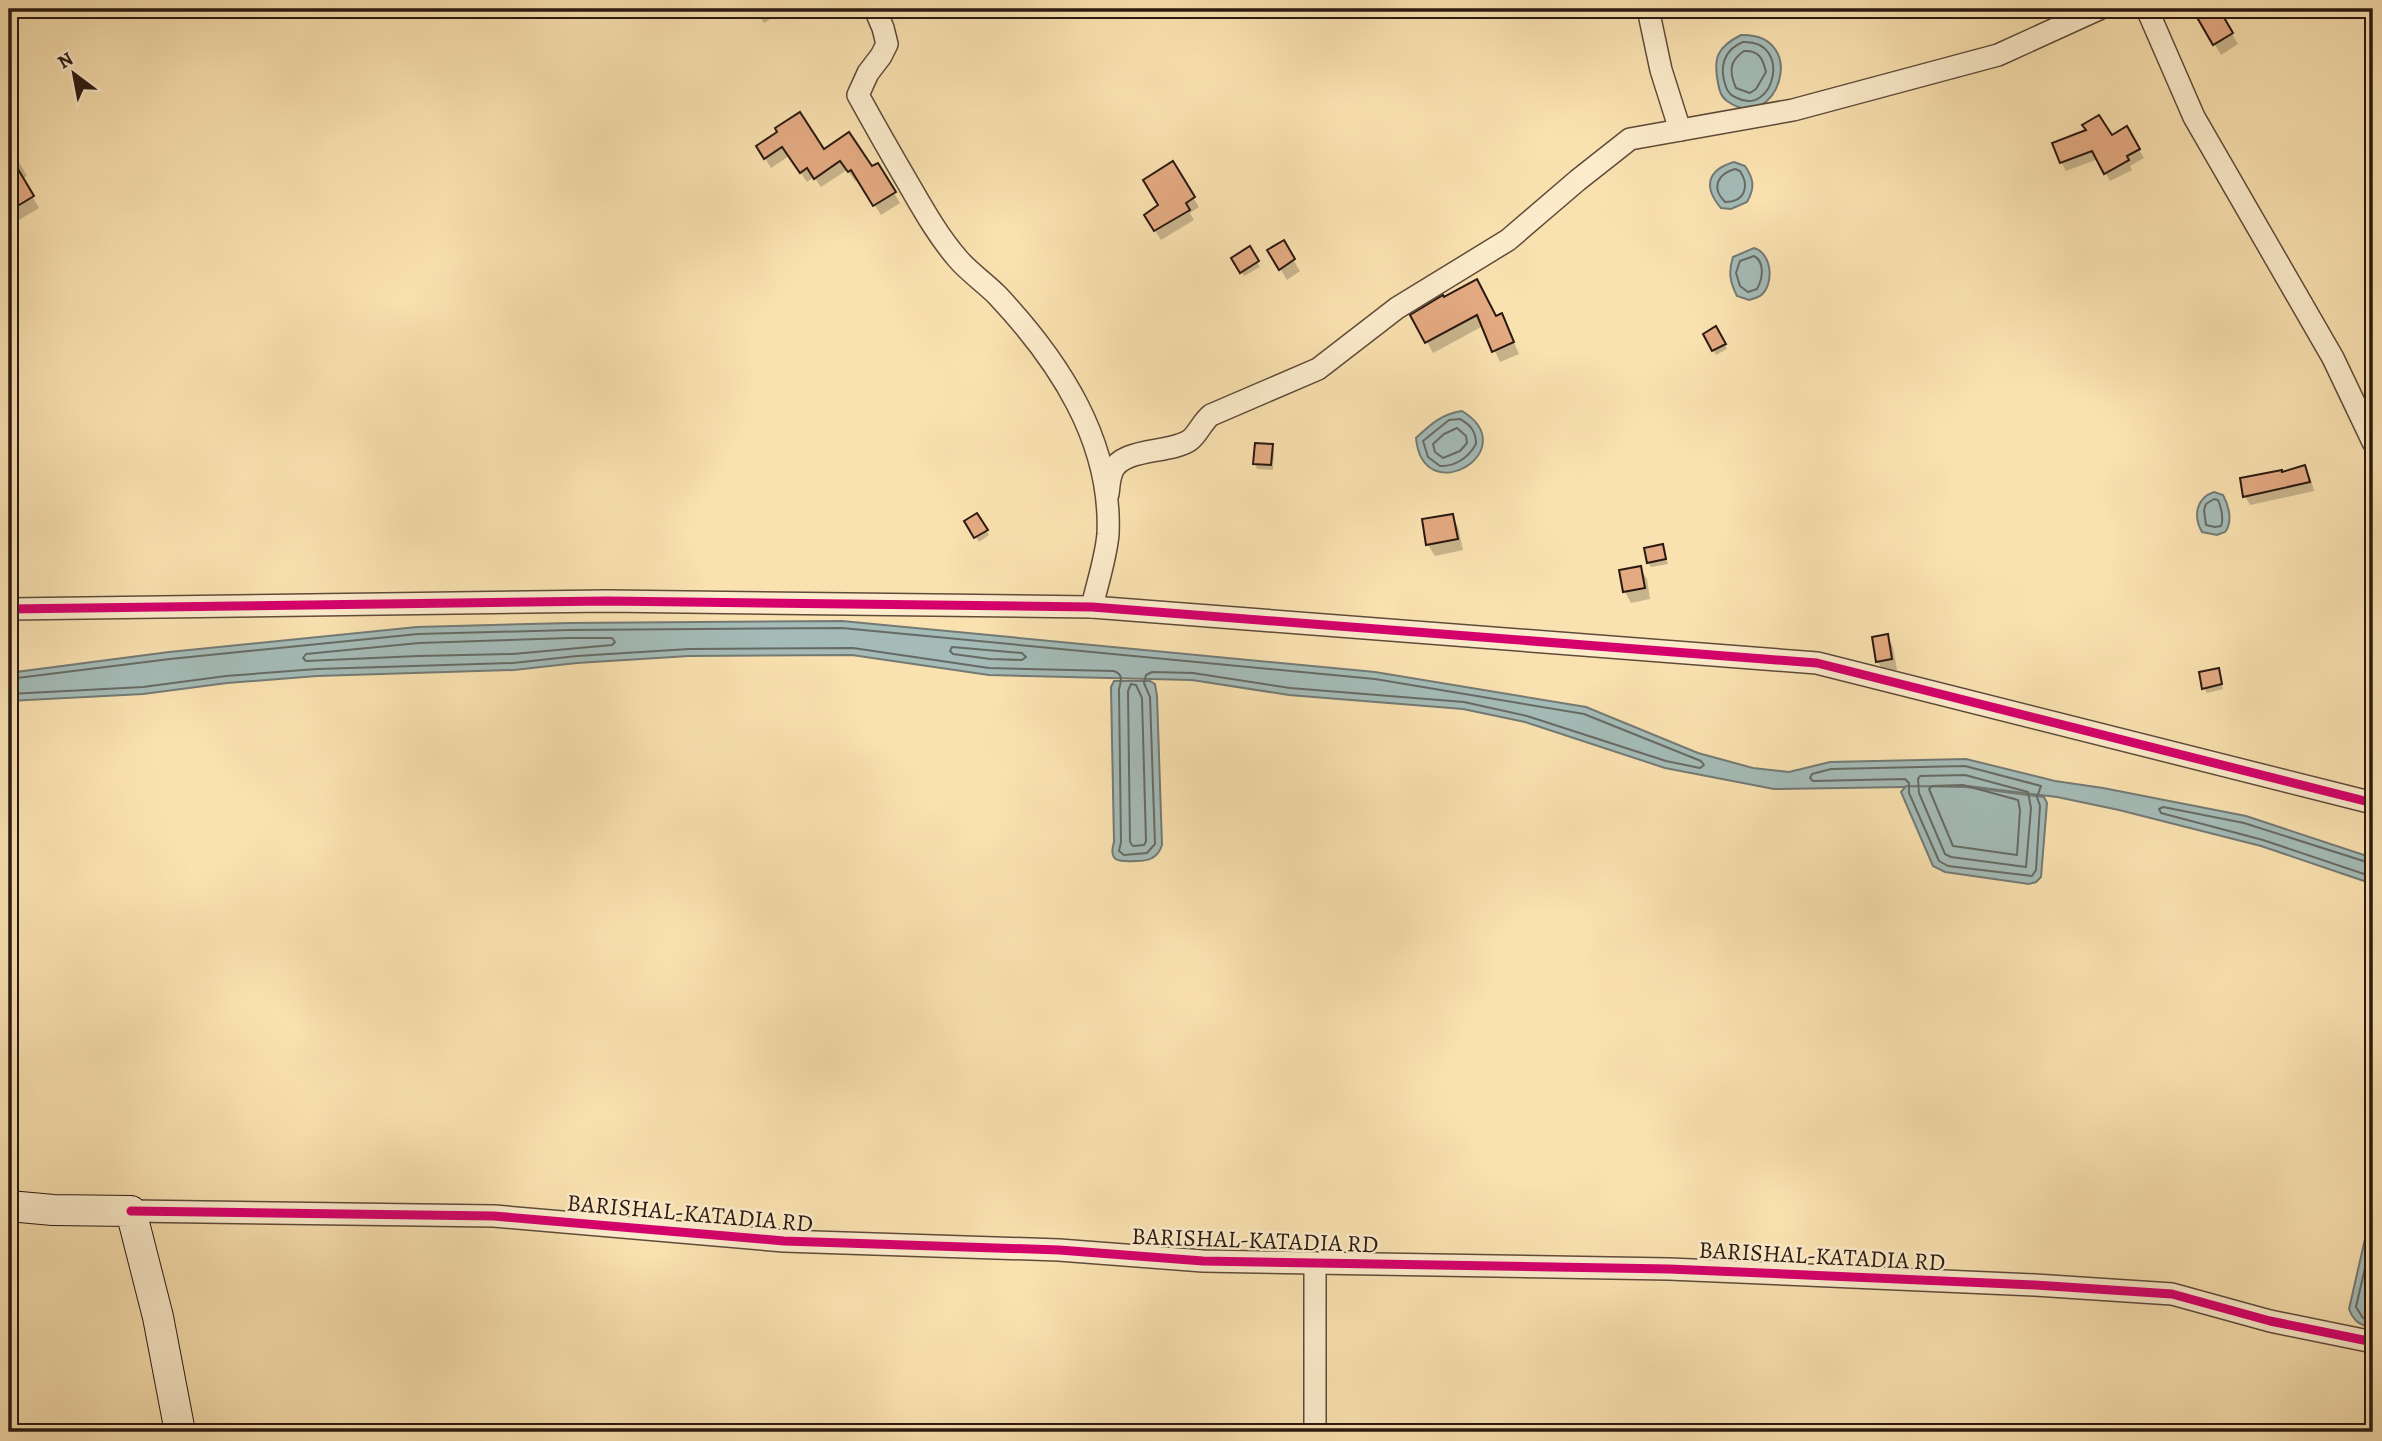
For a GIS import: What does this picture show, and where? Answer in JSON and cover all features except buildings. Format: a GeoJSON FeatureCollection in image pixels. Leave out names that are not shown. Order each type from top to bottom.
{"type":"FeatureCollection","features":[{"type":"Feature","properties":{"kind":"main road","name":"BARISHAL-KATADIA RD"},"geometry":{"type":"LineString","coordinates":[[9,1206],[53,1210],[131,1211]]}},
{"type":"Feature","properties":{"kind":"main road"},"geometry":{"type":"LineString","coordinates":[[131,1211],[158,1317],[180,1432]]}},
{"type":"Feature","properties":{"kind":"street"},"geometry":{"type":"LineString","coordinates":[[875,9],[887,44],[868,73],[858,95],[936,230],[959,260],[1014,315],[1058,370],[1080,406],[1102,465],[1108,494]]}},
{"type":"Feature","properties":{"kind":"street"},"geometry":{"type":"LineString","coordinates":[[1648,9],[1661,70],[1680,130]]}},
{"type":"Feature","properties":{"kind":"street"},"geometry":{"type":"LineString","coordinates":[[1092,607],[1108,537],[1108,494],[1112,470],[1118,463],[1129,457],[1192,440],[1203,421],[1211,415],[1318,369],[1397,309],[1508,240],[1630,139],[1793,110],[1998,55],[2099,9]]}},
{"type":"Feature","properties":{"kind":"street"},"geometry":{"type":"LineString","coordinates":[[2147,9],[2194,117],[2333,358],[2373,442]]}},
{"type":"Feature","properties":{"kind":"street"},"geometry":{"type":"LineString","coordinates":[[9,609],[607,601],[1092,607],[1817,663],[2373,803]]}},
{"type":"Feature","properties":{"kind":"street","name":"BARISHAL-KATADIA RD"},"geometry":{"type":"LineString","coordinates":[[131,1211],[494,1216],[784,1241],[1059,1250],[1203,1261],[1669,1269],[2035,1285],[2172,1294],[2270,1321],[2373,1342]]}},
{"type":"Feature","properties":{"kind":"street"},"geometry":{"type":"LineString","coordinates":[[1315,1263],[1315,1432]]}},
{"type":"Feature","properties":{"kind":"water"},"geometry":{"type":"Polygon","coordinates":[[[1741,35],[1763,39],[1775,50],[1781,64],[1779,81],[1772,95],[1760,106],[1745,108],[1727,101],[1719,88],[1716,67],[1719,54],[1727,44],[1741,35]]]}},
{"type":"Feature","properties":{"kind":"water"},"geometry":{"type":"Polygon","coordinates":[[[1734,162],[1745,166],[1748,171],[1752,179],[1751,192],[1747,202],[1731,209],[1721,208],[1712,193],[1711,180],[1718,170],[1734,162]]]}},
{"type":"Feature","properties":{"kind":"water"},"geometry":{"type":"Polygon","coordinates":[[[1754,248],[1765,256],[1769,277],[1765,291],[1749,300],[1737,296],[1730,272],[1733,257],[1754,248]]]}},
{"type":"Feature","properties":{"kind":"water"},"geometry":{"type":"Polygon","coordinates":[[[1462,411],[1479,426],[1483,442],[1477,456],[1466,467],[1451,472],[1435,470],[1423,460],[1416,438],[1442,417],[1462,411]]]}},
{"type":"Feature","properties":{"kind":"water"},"geometry":{"type":"Polygon","coordinates":[[[2214,492],[2223,495],[2229,514],[2229,524],[2225,532],[2217,535],[2202,532],[2197,514],[2203,499],[2214,492]]]}},
{"type":"Feature","properties":{"kind":"water"},"geometry":{"type":"Polygon","coordinates":[[[842,621],[1375,672],[1586,707],[1698,753],[1753,768],[1789,772],[1830,762],[1966,759],[2055,781],[2246,816],[2373,858],[2373,884],[2261,846],[2057,797],[1968,786],[1774,789],[1665,768],[1525,722],[1463,709],[1289,695],[1192,680],[989,675],[852,655],[689,656],[514,670],[317,676],[227,683],[143,694],[9,701],[9,673],[169,652],[417,627],[842,621]]]}},
{"type":"Feature","properties":{"kind":"water"},"geometry":{"type":"Polygon","coordinates":[[[1114,681],[1150,681],[1155,684],[1157,696],[1162,845],[1156,856],[1144,861],[1120,861],[1113,854],[1111,687],[1114,681]]]}},
{"type":"Feature","properties":{"kind":"water"},"geometry":{"type":"Polygon","coordinates":[[[1906,786],[1966,787],[2044,797],[2047,803],[2041,877],[2029,884],[1945,872],[1933,866],[1901,792],[1906,786]]]}},
{"type":"Feature","properties":{"kind":"water"},"geometry":{"type":"Polygon","coordinates":[[[2373,1204],[2373,1328],[2358,1322],[2349,1309],[2373,1204]]]}},
{"type":"Feature","properties":{"kind":"cycle path"},"geometry":{"type":"LineString","coordinates":[[9,609],[607,601],[1092,607],[1817,663],[2373,803]]}},
{"type":"Feature","properties":{"kind":"cycle path"},"geometry":{"type":"LineString","coordinates":[[131,1211],[494,1216],[784,1241],[1059,1250],[1203,1261],[1669,1269],[2035,1285],[2172,1294],[2270,1321],[2373,1342]]}}]}
